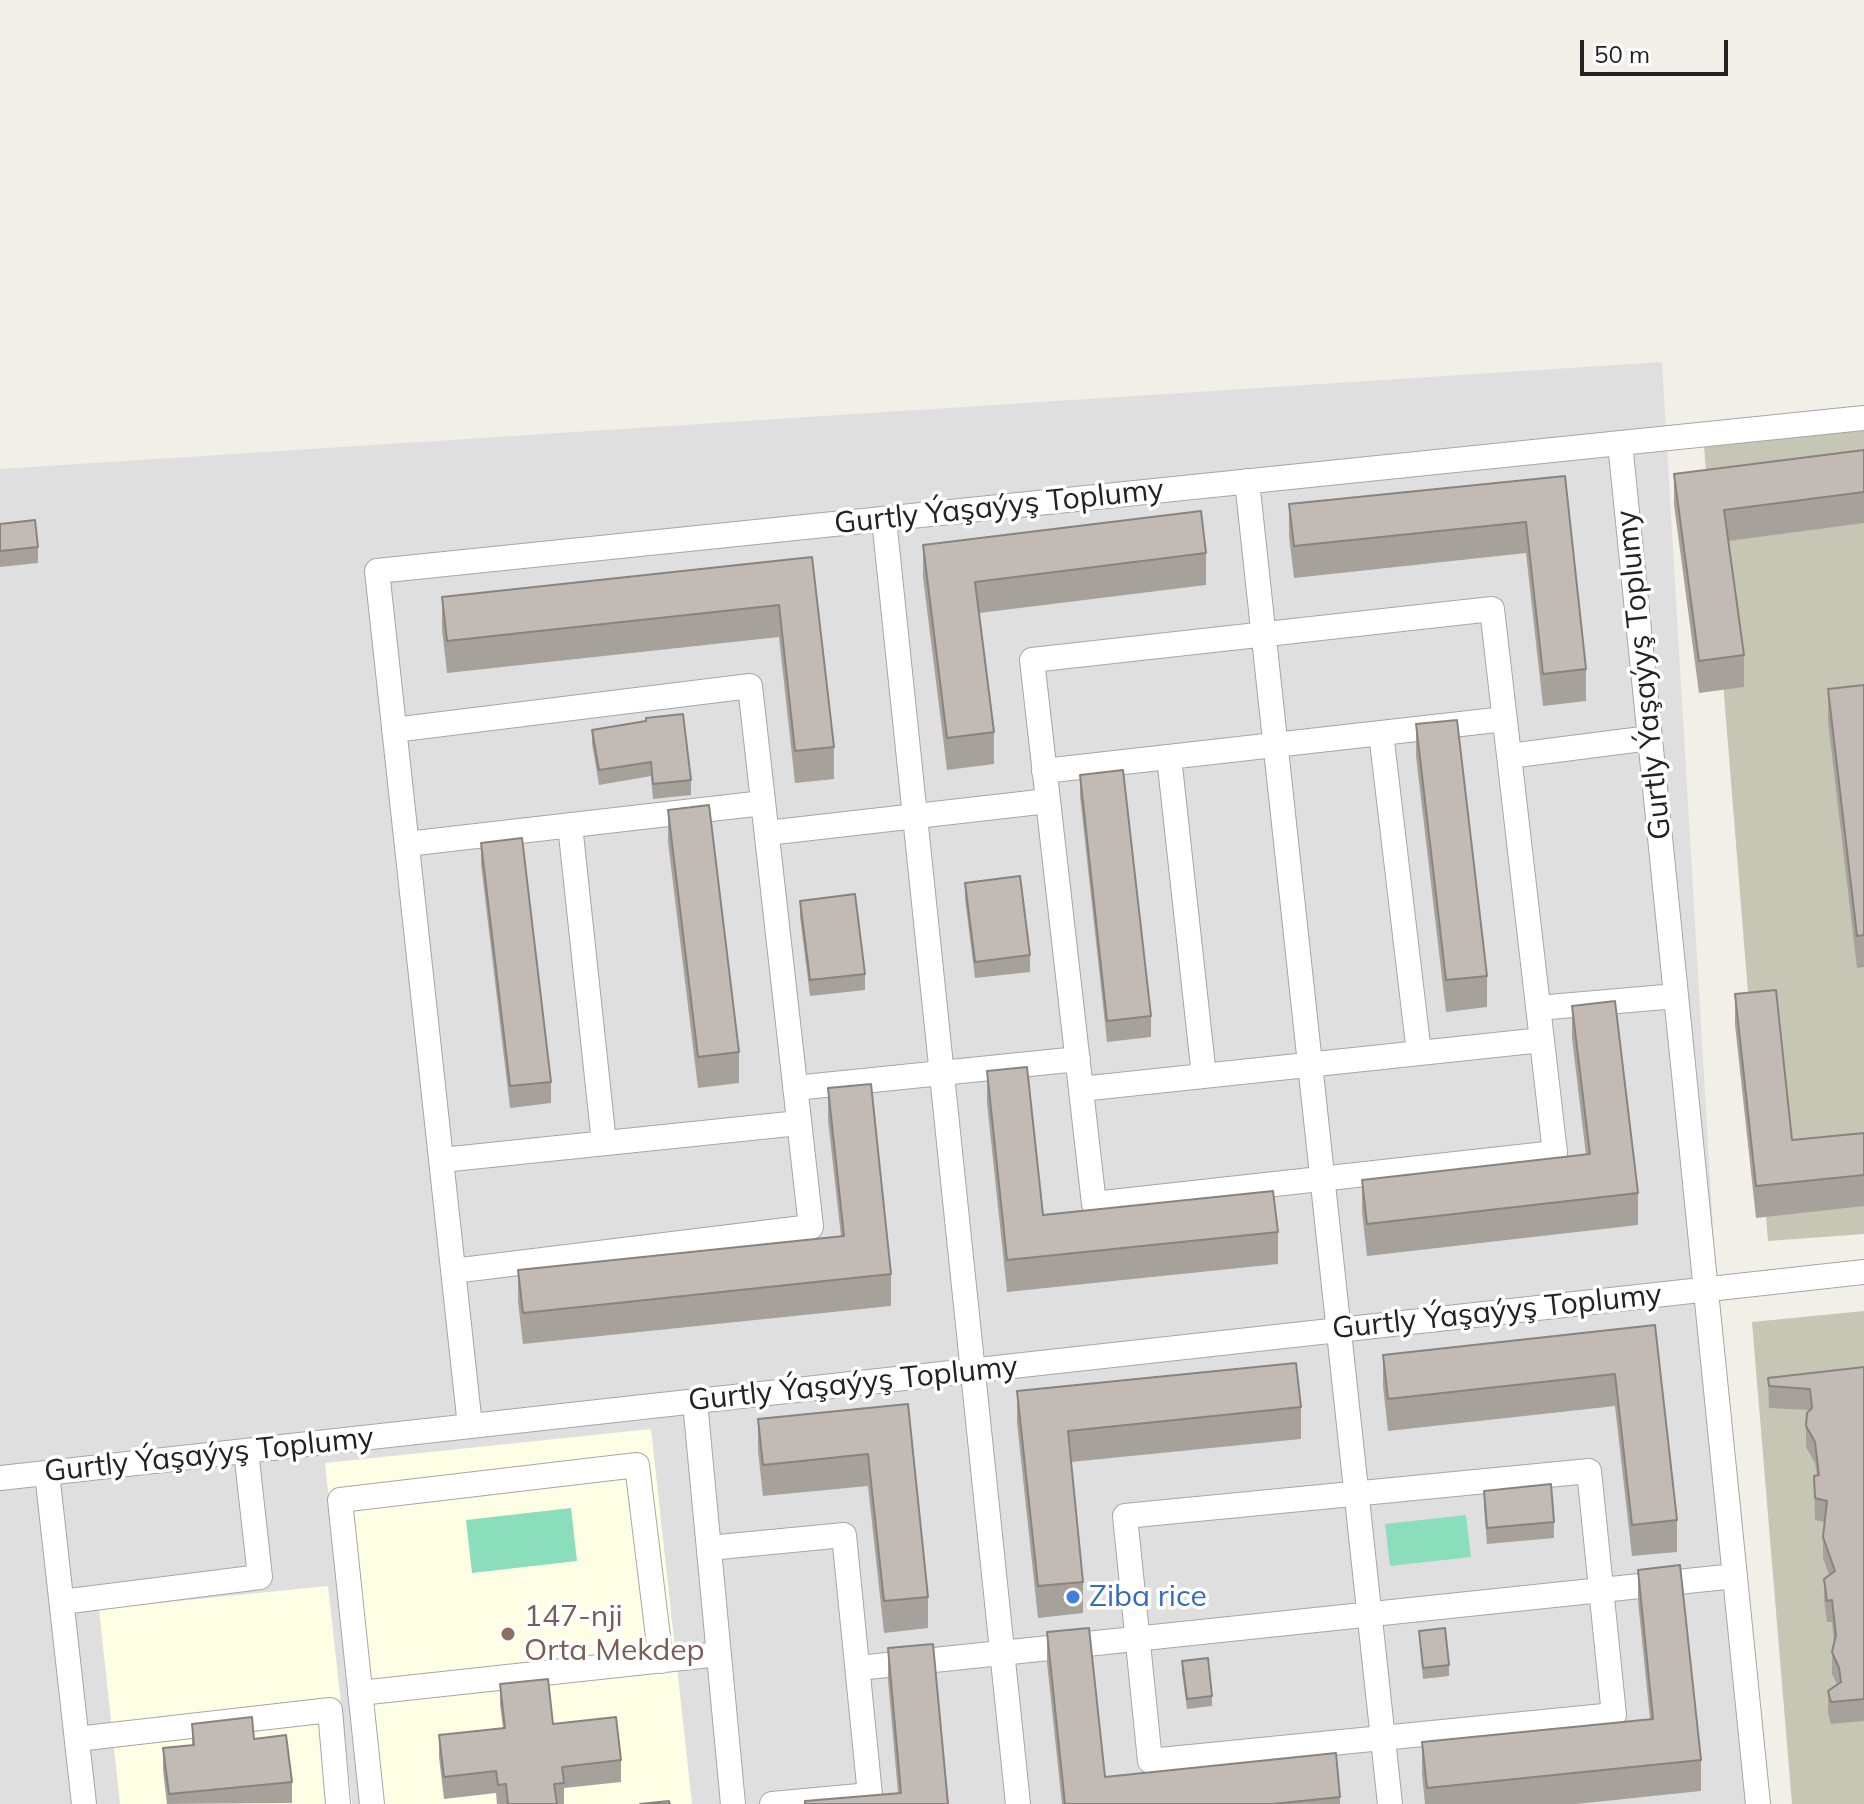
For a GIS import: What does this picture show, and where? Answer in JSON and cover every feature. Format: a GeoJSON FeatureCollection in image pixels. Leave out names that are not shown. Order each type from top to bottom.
{"type":"FeatureCollection","features":[{"type":"Feature","properties":{"kind":"street","name":"Gurtly Ýaşaýyş Toplumy"},"geometry":{"type":"LineString","coordinates":[[394,730],[377,571],[1864,418]]}},
{"type":"Feature","properties":{"kind":"street","name":"Gurtly Ýaşaýyş Toplumy"},"geometry":{"type":"LineString","coordinates":[[1620,443],[1758,1804]]}},
{"type":"Feature","properties":{"kind":"street"},"geometry":{"type":"LineString","coordinates":[[1247,481],[1390,1804]]}},
{"type":"Feature","properties":{"kind":"street"},"geometry":{"type":"LineString","coordinates":[[884,519],[1018,1804]]}},
{"type":"Feature","properties":{"kind":"street"},"geometry":{"type":"LineString","coordinates":[[1492,609],[1555,1153],[1094,1204],[1032,660],[1264,634],[1492,609]]}},
{"type":"Feature","properties":{"kind":"street"},"geometry":{"type":"LineString","coordinates":[[453,1271],[811,1227],[750,686],[394,730],[442,1160],[453,1271],[470,1426]]}},
{"type":"Feature","properties":{"kind":"street"},"geometry":{"type":"LineString","coordinates":[[1044,771],[1505,719]]}},
{"type":"Feature","properties":{"kind":"street"},"geometry":{"type":"LineString","coordinates":[[1381,733],[1419,1053]]}},
{"type":"Feature","properties":{"kind":"street"},"geometry":{"type":"LineString","coordinates":[[1509,756],[1650,738]]}},
{"type":"Feature","properties":{"kind":"street"},"geometry":{"type":"LineString","coordinates":[[1169,757],[1204,1076]]}},
{"type":"Feature","properties":{"kind":"street"},"geometry":{"type":"LineString","coordinates":[[767,833],[1048,801]]}},
{"type":"Feature","properties":{"kind":"street"},"geometry":{"type":"LineString","coordinates":[[407,844],[763,803]]}},
{"type":"Feature","properties":{"kind":"street"},"geometry":{"type":"LineString","coordinates":[[570,825],[604,1143]]}},
{"type":"Feature","properties":{"kind":"street"},"geometry":{"type":"LineString","coordinates":[[1538,1008],[1676,996]]}},
{"type":"Feature","properties":{"kind":"street"},"geometry":{"type":"LineString","coordinates":[[1081,1089],[1542,1040]]}},
{"type":"Feature","properties":{"kind":"street"},"geometry":{"type":"LineString","coordinates":[[795,1088],[1078,1059]]}},
{"type":"Feature","properties":{"kind":"street"},"geometry":{"type":"LineString","coordinates":[[442,1160],[799,1123]]}},
{"type":"Feature","properties":{"kind":"street","name":"Gurtly Ýaşaýyş Toplumy"},"geometry":{"type":"LineString","coordinates":[[0,1478],[1864,1272]]}},
{"type":"Feature","properties":{"kind":"street"},"geometry":{"type":"LineString","coordinates":[[695,1402],[733,1804]]}},
{"type":"Feature","properties":{"kind":"street"},"geometry":{"type":"LineString","coordinates":[[62,1602],[260,1577],[246,1451]]}},
{"type":"Feature","properties":{"kind":"street"},"geometry":{"type":"LineString","coordinates":[[372,1804],[340,1500],[637,1465],[661,1661]]}},
{"type":"Feature","properties":{"kind":"street"},"geometry":{"type":"LineString","coordinates":[[1589,1471],[1614,1715],[1150,1761],[1125,1516],[1357,1493],[1589,1471]]}},
{"type":"Feature","properties":{"kind":"street"},"geometry":{"type":"LineString","coordinates":[[47,1473],[84,1804]]}},
{"type":"Feature","properties":{"kind":"street"},"geometry":{"type":"LineString","coordinates":[[709,1548],[844,1535],[870,1795],[772,1804]]}},
{"type":"Feature","properties":{"kind":"street"},"geometry":{"type":"LineString","coordinates":[[858,1668],[1735,1576]]}},
{"type":"Feature","properties":{"kind":"street"},"geometry":{"type":"LineString","coordinates":[[360,1693],[719,1654]]}},
{"type":"Feature","properties":{"kind":"street"},"geometry":{"type":"LineString","coordinates":[[77,1739],[330,1710],[338,1804]]}},
{"type":"Feature","properties":{"kind":"shaded area"},"geometry":{"type":"Polygon","coordinates":[[[1662,362],[1717,1296],[1771,1804],[0,1804],[0,469],[1662,362]]]}},
{"type":"Feature","properties":{"kind":"shaded area"},"geometry":{"type":"Polygon","coordinates":[[[1864,411],[1864,1234],[1768,1241],[1703,434],[1864,411]]]}},
{"type":"Feature","properties":{"kind":"shaded area"},"geometry":{"type":"Polygon","coordinates":[[[1864,1311],[1864,1804],[1792,1804],[1752,1322],[1864,1311]]]}},
{"type":"Feature","properties":{"kind":"shaded area","name":"147-nji Orta Mekdep"},"geometry":{"type":"Polygon","coordinates":[[[651,1429],[692,1804],[362,1804],[325,1463],[651,1429]]]}},
{"type":"Feature","properties":{"kind":"shaded area"},"geometry":{"type":"Polygon","coordinates":[[[328,1586],[352,1804],[120,1804],[99,1609],[328,1586]]]}},
{"type":"Feature","properties":{"kind":"green space"},"geometry":{"type":"Polygon","coordinates":[[[571,1508],[577,1561],[472,1573],[466,1520],[571,1508]]]}},
{"type":"Feature","properties":{"kind":"green space"},"geometry":{"type":"Polygon","coordinates":[[[1466,1515],[1471,1557],[1390,1566],[1385,1524],[1466,1515]]]}},
{"type":"Feature","properties":{"kind":"building"},"geometry":{"type":"Polygon","coordinates":[[[1864,450],[1864,492],[1724,510],[1744,655],[1699,661],[1674,474],[1864,450]]]}},
{"type":"Feature","properties":{"kind":"building"},"geometry":{"type":"Polygon","coordinates":[[[1565,476],[1586,669],[1543,674],[1526,522],[1294,546],[1289,504],[1565,476]]]}},
{"type":"Feature","properties":{"kind":"building"},"geometry":{"type":"Polygon","coordinates":[[[1201,511],[1206,553],[975,582],[994,732],[947,738],[923,545],[1201,511]]]}},
{"type":"Feature","properties":{"kind":"building"},"geometry":{"type":"Polygon","coordinates":[[[35,520],[38,547],[0,551],[0,524],[35,520]]]}},
{"type":"Feature","properties":{"kind":"building"},"geometry":{"type":"Polygon","coordinates":[[[812,557],[834,747],[795,751],[779,605],[447,641],[442,597],[812,557]]]}},
{"type":"Feature","properties":{"kind":"building"},"geometry":{"type":"Polygon","coordinates":[[[1864,685],[1864,935],[1857,936],[1828,689],[1864,685]]]}},
{"type":"Feature","properties":{"kind":"building"},"geometry":{"type":"Polygon","coordinates":[[[683,714],[691,780],[653,784],[651,762],[599,770],[592,730],[646,721],[646,718],[683,714]]]}},
{"type":"Feature","properties":{"kind":"building"},"geometry":{"type":"Polygon","coordinates":[[[1457,720],[1487,976],[1446,980],[1416,724],[1457,720]]]}},
{"type":"Feature","properties":{"kind":"building"},"geometry":{"type":"Polygon","coordinates":[[[1123,770],[1151,1016],[1107,1021],[1080,775],[1123,770]]]}},
{"type":"Feature","properties":{"kind":"building"},"geometry":{"type":"Polygon","coordinates":[[[709,805],[739,1052],[698,1057],[668,810],[709,805]]]}},
{"type":"Feature","properties":{"kind":"building"},"geometry":{"type":"Polygon","coordinates":[[[522,838],[551,1082],[510,1086],[481,843],[522,838]]]}},
{"type":"Feature","properties":{"kind":"building"},"geometry":{"type":"Polygon","coordinates":[[[1020,876],[1030,955],[975,962],[965,883],[1020,876]]]}},
{"type":"Feature","properties":{"kind":"building"},"geometry":{"type":"Polygon","coordinates":[[[855,894],[865,974],[810,980],[800,901],[855,894]]]}},
{"type":"Feature","properties":{"kind":"building"},"geometry":{"type":"Polygon","coordinates":[[[1776,990],[1792,1140],[1864,1133],[1864,1175],[1756,1186],[1735,994],[1776,990]]]}},
{"type":"Feature","properties":{"kind":"building"},"geometry":{"type":"Polygon","coordinates":[[[1615,1001],[1638,1193],[1367,1224],[1362,1180],[1590,1154],[1572,1006],[1615,1001]]]}},
{"type":"Feature","properties":{"kind":"building"},"geometry":{"type":"Polygon","coordinates":[[[1027,1067],[1043,1215],[1273,1191],[1278,1232],[1007,1260],[987,1071],[1027,1067]]]}},
{"type":"Feature","properties":{"kind":"building"},"geometry":{"type":"Polygon","coordinates":[[[871,1084],[891,1274],[523,1313],[518,1270],[844,1236],[828,1088],[871,1084]]]}},
{"type":"Feature","properties":{"kind":"building"},"geometry":{"type":"Polygon","coordinates":[[[1655,1325],[1677,1520],[1632,1525],[1615,1374],[1388,1399],[1383,1355],[1655,1325]]]}},
{"type":"Feature","properties":{"kind":"building"},"geometry":{"type":"Polygon","coordinates":[[[1296,1363],[1301,1407],[1068,1431],[1083,1582],[1038,1586],[1017,1391],[1296,1363]]]}},
{"type":"Feature","properties":{"kind":"building"},"geometry":{"type":"Polygon","coordinates":[[[1864,1367],[1864,1699],[1831,1702],[1828,1691],[1841,1682],[1832,1652],[1836,1635],[1832,1600],[1827,1601],[1824,1579],[1835,1571],[1823,1537],[1827,1501],[1815,1498],[1814,1476],[1819,1475],[1815,1442],[1806,1426],[1807,1413],[1812,1408],[1810,1389],[1769,1386],[1768,1378],[1864,1367]]]}},
{"type":"Feature","properties":{"kind":"building"},"geometry":{"type":"Polygon","coordinates":[[[908,1404],[928,1597],[884,1601],[868,1454],[763,1465],[758,1419],[908,1404]]]}},
{"type":"Feature","properties":{"kind":"building"},"geometry":{"type":"Polygon","coordinates":[[[1551,1484],[1554,1522],[1487,1528],[1484,1491],[1551,1484]]]}},
{"type":"Feature","properties":{"kind":"building"},"geometry":{"type":"Polygon","coordinates":[[[1680,1565],[1701,1760],[1427,1788],[1422,1742],[1653,1719],[1638,1570],[1680,1565]]]}},
{"type":"Feature","properties":{"kind":"building"},"geometry":{"type":"Polygon","coordinates":[[[1089,1628],[1105,1777],[1336,1753],[1340,1797],[1272,1804],[1065,1804],[1047,1632],[1089,1628]]]}},
{"type":"Feature","properties":{"kind":"building"},"geometry":{"type":"Polygon","coordinates":[[[1445,1628],[1449,1665],[1423,1668],[1419,1631],[1445,1628]]]}},
{"type":"Feature","properties":{"kind":"building"},"geometry":{"type":"Polygon","coordinates":[[[933,1644],[948,1804],[805,1804],[805,1801],[901,1793],[888,1648],[933,1644]]]}},
{"type":"Feature","properties":{"kind":"building"},"geometry":{"type":"Polygon","coordinates":[[[1208,1658],[1212,1696],[1187,1699],[1182,1661],[1208,1658]]]}},
{"type":"Feature","properties":{"kind":"building"},"geometry":{"type":"Polygon","coordinates":[[[548,1679],[553,1724],[616,1717],[621,1760],[562,1767],[564,1783],[554,1784],[557,1804],[508,1804],[506,1784],[498,1785],[496,1771],[444,1777],[439,1735],[505,1728],[500,1684],[548,1679]]]}},
{"type":"Feature","properties":{"kind":"building"},"geometry":{"type":"Polygon","coordinates":[[[252,1717],[254,1739],[286,1735],[292,1782],[169,1794],[163,1748],[194,1745],[192,1724],[252,1717]]]}},
{"type":"Feature","properties":{"kind":"building"},"geometry":{"type":"Polygon","coordinates":[[[669,1801],[670,1804],[640,1804],[669,1801]]]}},
{"type":"Feature","properties":{"kind":"place","name":"Ziba rice"},"geometry":{"type":"Point","coordinates":[1073,1597]}},
{"type":"Feature","properties":{"kind":"place","name":"147-nji Orta Mekdep"},"geometry":{"type":"Point","coordinates":[508,1634]}}]}
